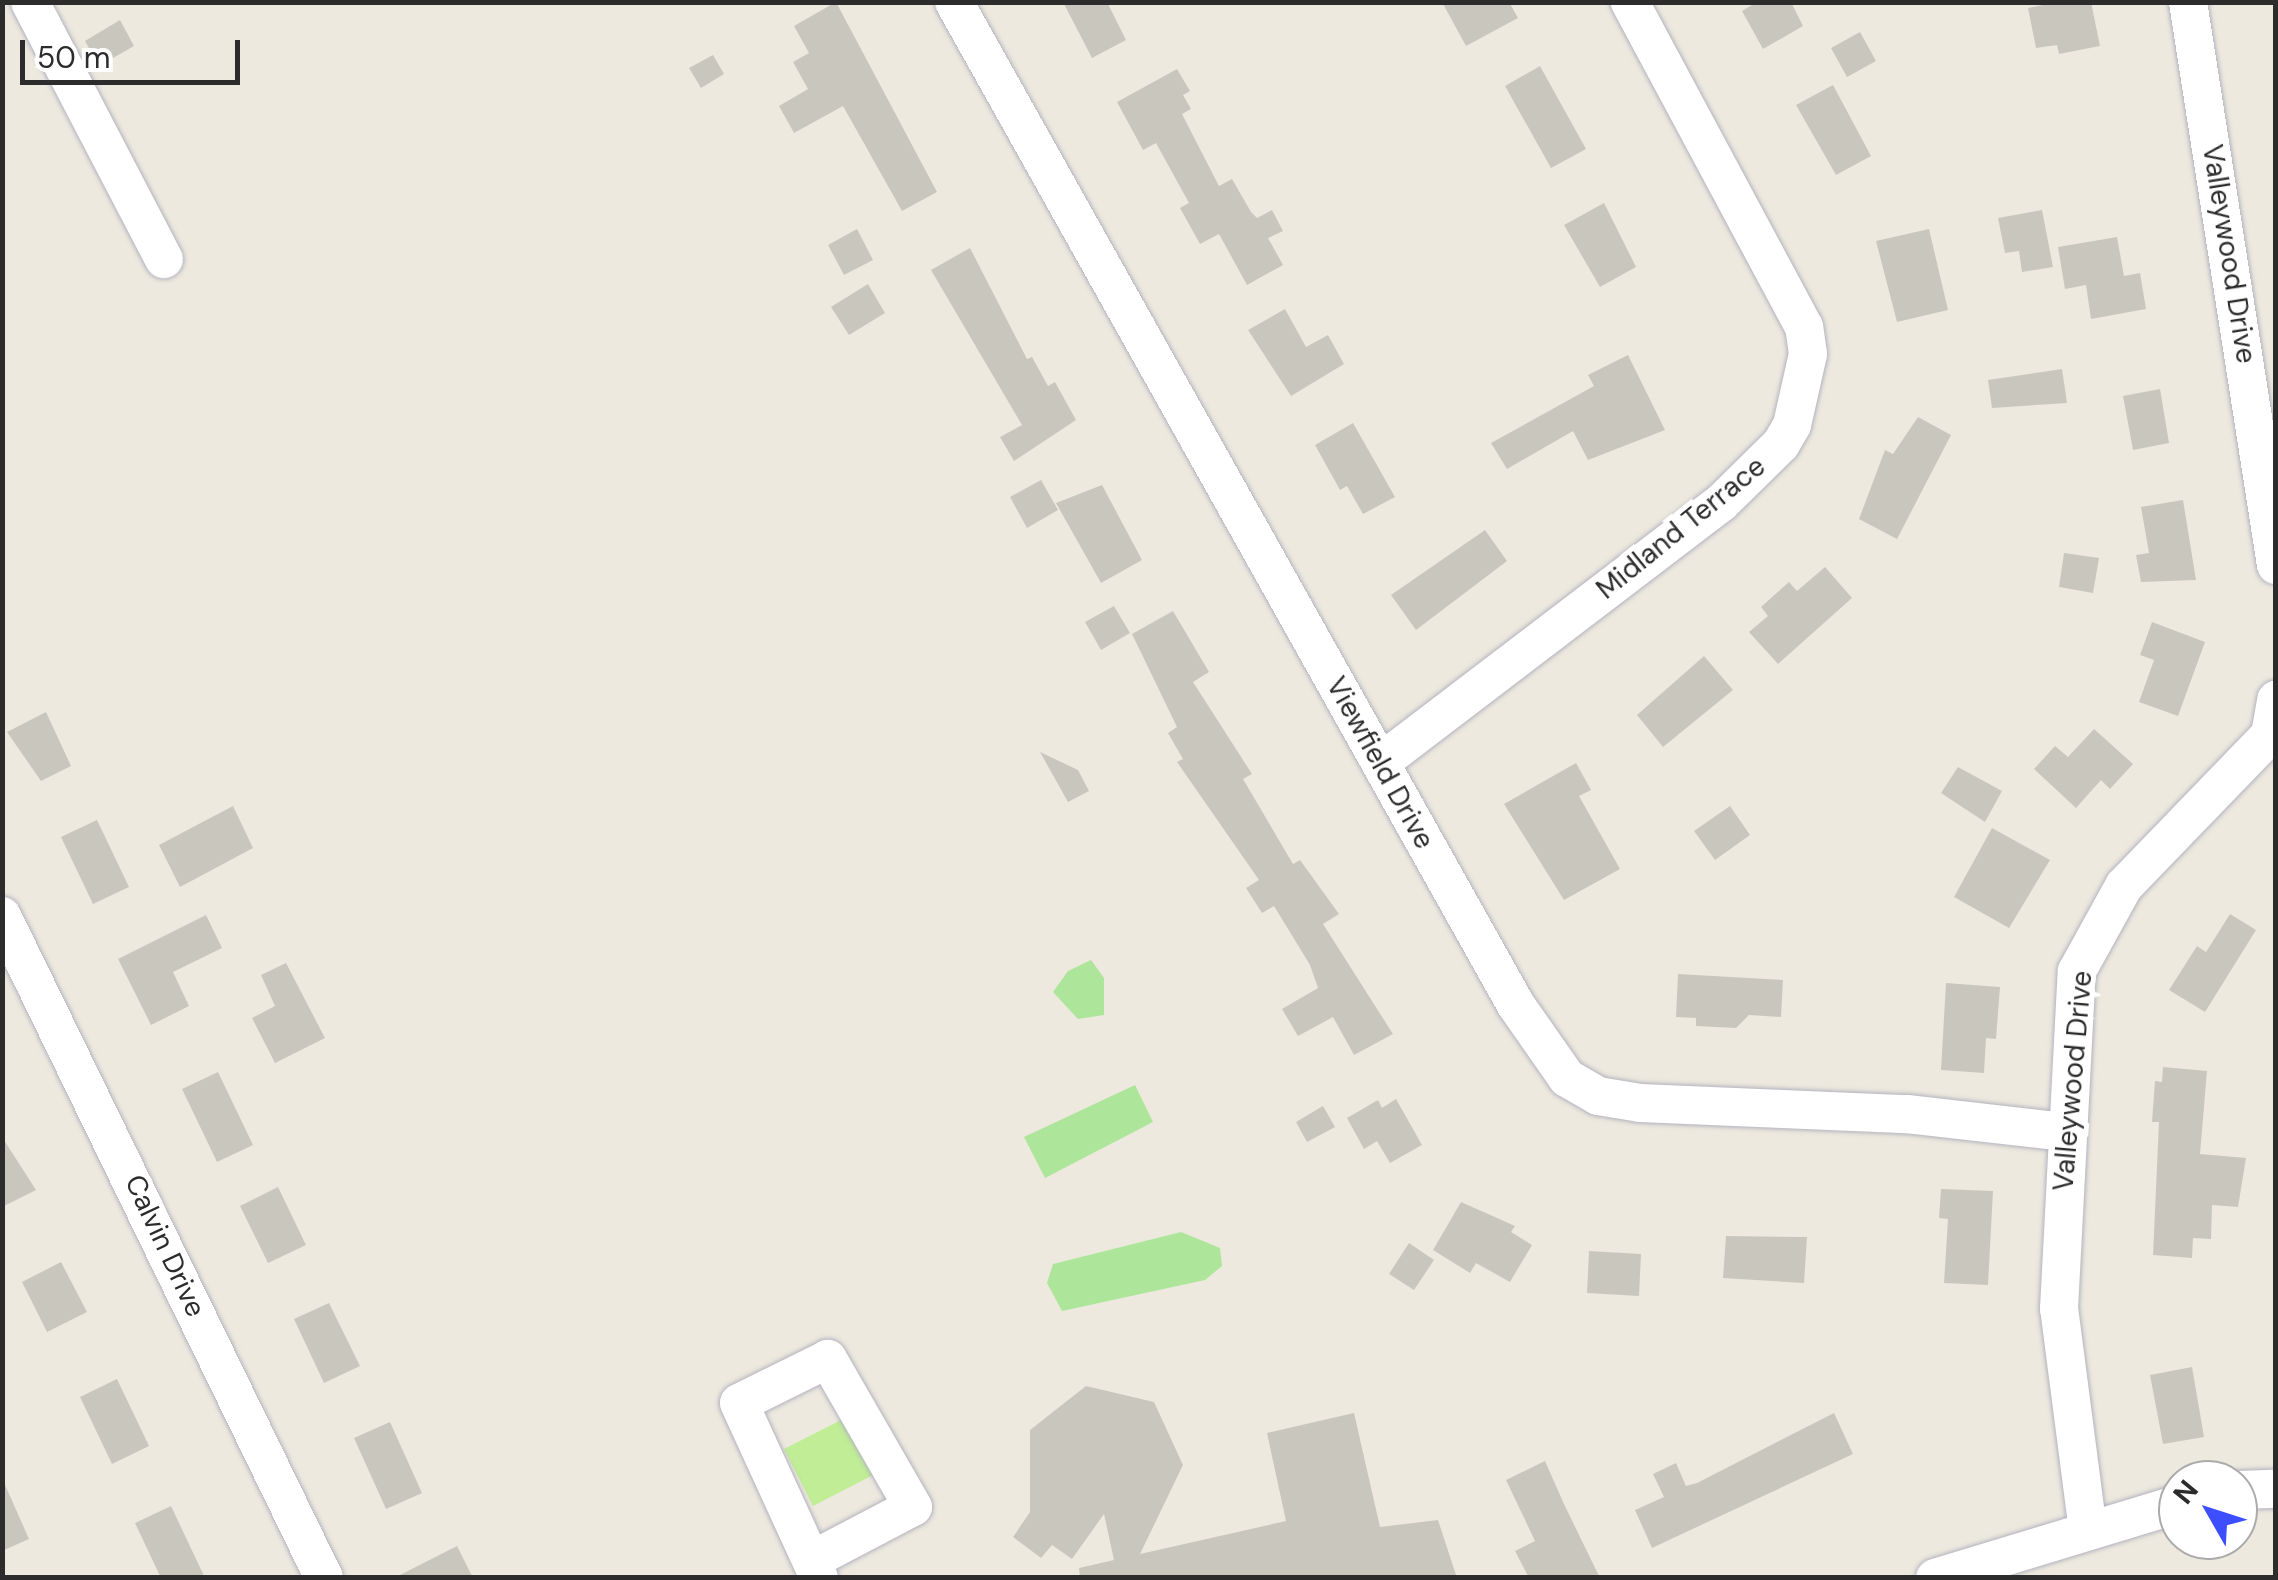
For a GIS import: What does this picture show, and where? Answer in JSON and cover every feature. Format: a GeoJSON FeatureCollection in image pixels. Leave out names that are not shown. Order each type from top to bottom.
{"type":"FeatureCollection","features":[{"type":"Feature","properties":{"kind":"street"},"geometry":{"type":"LineString","coordinates":[[30,2],[164,259]]}},
{"type":"Feature","properties":{"kind":"street","name":"Viewfield Drive"},"geometry":{"type":"LineString","coordinates":[[954,2],[1516,1005],[1567,1078],[1598,1096],[1907,1114],[2064,1132]]}},
{"type":"Feature","properties":{"kind":"street","name":"Midland Terrace"},"geometry":{"type":"LineString","coordinates":[[1381,762],[1721,503],[1782,444],[1792,424],[1808,354],[1804,327],[1630,2]]}},
{"type":"Feature","properties":{"kind":"street","name":"Valleywood Drive"},"geometry":{"type":"LineString","coordinates":[[2188,2],[2276,566]]}},
{"type":"Feature","properties":{"kind":"street","name":"Valleywood Drive"},"geometry":{"type":"LineString","coordinates":[[2088,1530],[2059,1309],[2064,1132],[2077,971],[2095,930],[2124,886],[2270,736],[2276,700]]}},
{"type":"Feature","properties":{"kind":"street","name":"Calvin Drive"},"geometry":{"type":"LineString","coordinates":[[2,916],[324,1578]]}},
{"type":"Feature","properties":{"kind":"street"},"geometry":{"type":"LineString","coordinates":[[828,1359],[914,1507],[815,1569],[740,1403],[828,1359]]}},
{"type":"Feature","properties":{"kind":"street"},"geometry":{"type":"LineString","coordinates":[[1935,1578],[2158,1510]]}},
{"type":"Feature","properties":{"kind":"green space"},"geometry":{"type":"Polygon","coordinates":[[[1091,960],[1104,978],[1104,1015],[1078,1019],[1053,992],[1068,971],[1091,960]]]}},
{"type":"Feature","properties":{"kind":"green space"},"geometry":{"type":"Polygon","coordinates":[[[1135,1085],[1153,1122],[1045,1178],[1024,1137],[1135,1085]]]}},
{"type":"Feature","properties":{"kind":"green space"},"geometry":{"type":"Polygon","coordinates":[[[1181,1232],[1220,1248],[1222,1266],[1205,1280],[1062,1311],[1047,1283],[1053,1264],[1181,1232]]]}},
{"type":"Feature","properties":{"kind":"green space"},"geometry":{"type":"Polygon","coordinates":[[[853,1414],[881,1471],[813,1506],[784,1449],[853,1414]]]}},
{"type":"Feature","properties":{"kind":"building"},"geometry":{"type":"Polygon","coordinates":[[[836,2],[937,192],[902,211],[843,106],[794,133],[779,106],[808,89],[793,62],[809,53],[794,26],[836,2]]]}},
{"type":"Feature","properties":{"kind":"building"},"geometry":{"type":"Polygon","coordinates":[[[1063,2],[1107,2],[1126,40],[1092,58],[1063,2]]]}},
{"type":"Feature","properties":{"kind":"building"},"geometry":{"type":"Polygon","coordinates":[[[1442,2],[1509,2],[1518,18],[1466,46],[1442,2]]]}},
{"type":"Feature","properties":{"kind":"building"},"geometry":{"type":"Polygon","coordinates":[[[1757,2],[1791,2],[1803,26],[1763,49],[1742,11],[1757,2]]]}},
{"type":"Feature","properties":{"kind":"building"},"geometry":{"type":"Polygon","coordinates":[[[2057,2],[2091,2],[2100,46],[2059,54],[2057,45],[2036,48],[2028,8],[2057,2]]]}},
{"type":"Feature","properties":{"kind":"building"},"geometry":{"type":"Polygon","coordinates":[[[120,20],[134,46],[99,66],[85,41],[120,20]]]}},
{"type":"Feature","properties":{"kind":"building"},"geometry":{"type":"Polygon","coordinates":[[[1860,32],[1876,61],[1847,77],[1831,48],[1860,32]]]}},
{"type":"Feature","properties":{"kind":"building"},"geometry":{"type":"Polygon","coordinates":[[[713,55],[724,74],[701,88],[689,68],[713,55]]]}},
{"type":"Feature","properties":{"kind":"building"},"geometry":{"type":"Polygon","coordinates":[[[1540,66],[1586,149],[1551,168],[1505,86],[1540,66]]]}},
{"type":"Feature","properties":{"kind":"building"},"geometry":{"type":"Polygon","coordinates":[[[1177,69],[1190,91],[1183,95],[1191,109],[1182,114],[1219,186],[1232,179],[1251,212],[1257,218],[1272,210],[1283,231],[1268,238],[1283,265],[1247,285],[1219,234],[1200,244],[1180,208],[1189,203],[1156,143],[1143,150],[1117,102],[1177,69]]]}},
{"type":"Feature","properties":{"kind":"building"},"geometry":{"type":"Polygon","coordinates":[[[1833,85],[1871,156],[1836,175],[1796,105],[1833,85]]]}},
{"type":"Feature","properties":{"kind":"building"},"geometry":{"type":"Polygon","coordinates":[[[1604,203],[1636,267],[1600,287],[1564,225],[1604,203]]]}},
{"type":"Feature","properties":{"kind":"building"},"geometry":{"type":"Polygon","coordinates":[[[2042,210],[2053,267],[2022,272],[2019,251],[2005,253],[1998,218],[2042,210]]]}},
{"type":"Feature","properties":{"kind":"building"},"geometry":{"type":"Polygon","coordinates":[[[857,229],[873,260],[844,275],[828,245],[857,229]]]}},
{"type":"Feature","properties":{"kind":"building"},"geometry":{"type":"Polygon","coordinates":[[[1929,229],[1948,310],[1897,322],[1876,241],[1929,229]]]}},
{"type":"Feature","properties":{"kind":"building"},"geometry":{"type":"Polygon","coordinates":[[[2117,237],[2124,276],[2140,273],[2146,309],[2091,319],[2086,285],[2065,289],[2058,247],[2117,237]]]}},
{"type":"Feature","properties":{"kind":"building"},"geometry":{"type":"Polygon","coordinates":[[[970,248],[1027,359],[1032,357],[1048,386],[1055,382],[1076,420],[1014,461],[1000,437],[1022,425],[931,270],[970,248]]]}},
{"type":"Feature","properties":{"kind":"building"},"geometry":{"type":"Polygon","coordinates":[[[868,284],[885,313],[849,335],[831,307],[868,284]]]}},
{"type":"Feature","properties":{"kind":"building"},"geometry":{"type":"Polygon","coordinates":[[[1285,309],[1306,347],[1328,335],[1344,364],[1291,396],[1248,330],[1285,309]]]}},
{"type":"Feature","properties":{"kind":"building"},"geometry":{"type":"Polygon","coordinates":[[[1628,355],[1665,430],[1588,460],[1573,431],[1507,469],[1491,443],[1594,386],[1588,375],[1628,355]]]}},
{"type":"Feature","properties":{"kind":"building"},"geometry":{"type":"Polygon","coordinates":[[[2062,369],[2067,403],[1992,408],[1988,380],[2062,369]]]}},
{"type":"Feature","properties":{"kind":"building"},"geometry":{"type":"Polygon","coordinates":[[[2160,389],[2169,443],[2133,450],[2123,396],[2160,389]]]}},
{"type":"Feature","properties":{"kind":"building"},"geometry":{"type":"Polygon","coordinates":[[[1918,417],[1951,435],[1897,539],[1859,519],[1885,450],[1893,454],[1918,417]]]}},
{"type":"Feature","properties":{"kind":"building"},"geometry":{"type":"Polygon","coordinates":[[[1353,423],[1395,497],[1363,514],[1347,486],[1340,490],[1315,445],[1353,423]]]}},
{"type":"Feature","properties":{"kind":"building"},"geometry":{"type":"Polygon","coordinates":[[[1041,480],[1058,510],[1027,528],[1010,497],[1041,480]]]}},
{"type":"Feature","properties":{"kind":"building"},"geometry":{"type":"Polygon","coordinates":[[[1102,485],[1142,560],[1101,583],[1056,503],[1102,485]]]}},
{"type":"Feature","properties":{"kind":"building"},"geometry":{"type":"Polygon","coordinates":[[[2183,500],[2196,580],[2141,582],[2136,555],[2149,553],[2141,507],[2183,500]]]}},
{"type":"Feature","properties":{"kind":"building"},"geometry":{"type":"Polygon","coordinates":[[[1485,530],[1507,561],[1416,630],[1391,595],[1485,530]]]}},
{"type":"Feature","properties":{"kind":"building"},"geometry":{"type":"Polygon","coordinates":[[[2064,553],[2099,558],[2093,593],[2059,587],[2064,553]]]}},
{"type":"Feature","properties":{"kind":"building"},"geometry":{"type":"Polygon","coordinates":[[[1825,567],[1852,598],[1778,664],[1749,632],[1768,616],[1761,607],[1789,582],[1797,591],[1825,567]]]}},
{"type":"Feature","properties":{"kind":"building"},"geometry":{"type":"Polygon","coordinates":[[[1114,606],[1130,633],[1101,650],[1085,622],[1114,606]]]}},
{"type":"Feature","properties":{"kind":"building"},"geometry":{"type":"Polygon","coordinates":[[[1173,611],[1209,672],[1193,682],[1252,774],[1243,779],[1293,864],[1300,860],[1339,914],[1323,924],[1393,1034],[1354,1055],[1333,1017],[1298,1036],[1282,1009],[1318,988],[1310,965],[1274,906],[1262,913],[1246,888],[1259,880],[1177,762],[1183,759],[1168,733],[1177,727],[1132,634],[1173,611]]]}},
{"type":"Feature","properties":{"kind":"building"},"geometry":{"type":"Polygon","coordinates":[[[2152,622],[2205,642],[2178,716],[2139,702],[2154,660],[2140,655],[2152,622]]]}},
{"type":"Feature","properties":{"kind":"building"},"geometry":{"type":"Polygon","coordinates":[[[1704,656],[1733,690],[1663,747],[1637,715],[1704,656]]]}},
{"type":"Feature","properties":{"kind":"building"},"geometry":{"type":"Polygon","coordinates":[[[46,712],[71,766],[41,781],[7,732],[46,712]]]}},
{"type":"Feature","properties":{"kind":"building"},"geometry":{"type":"Polygon","coordinates":[[[2094,729],[2133,764],[2110,789],[2101,780],[2076,808],[2034,769],[2055,746],[2068,757],[2094,729]]]}},
{"type":"Feature","properties":{"kind":"building"},"geometry":{"type":"Polygon","coordinates":[[[1040,752],[1078,770],[1089,791],[1068,802],[1040,752]]]}},
{"type":"Feature","properties":{"kind":"building"},"geometry":{"type":"Polygon","coordinates":[[[1576,763],[1591,790],[1579,796],[1620,869],[1564,900],[1504,804],[1576,763]]]}},
{"type":"Feature","properties":{"kind":"building"},"geometry":{"type":"Polygon","coordinates":[[[1958,767],[2002,791],[1985,822],[1941,793],[1958,767]]]}},
{"type":"Feature","properties":{"kind":"building"},"geometry":{"type":"Polygon","coordinates":[[[233,806],[253,848],[180,887],[159,845],[233,806]]]}},
{"type":"Feature","properties":{"kind":"building"},"geometry":{"type":"Polygon","coordinates":[[[1730,806],[1750,835],[1715,860],[1694,831],[1730,806]]]}},
{"type":"Feature","properties":{"kind":"building"},"geometry":{"type":"Polygon","coordinates":[[[97,820],[129,887],[93,904],[61,837],[97,820]]]}},
{"type":"Feature","properties":{"kind":"building"},"geometry":{"type":"Polygon","coordinates":[[[1992,828],[2050,860],[2009,928],[1954,897],[1992,828]]]}},
{"type":"Feature","properties":{"kind":"building"},"geometry":{"type":"Polygon","coordinates":[[[2230,914],[2256,930],[2205,1012],[2169,990],[2197,946],[2206,952],[2230,914]]]}},
{"type":"Feature","properties":{"kind":"building"},"geometry":{"type":"Polygon","coordinates":[[[206,915],[222,948],[173,972],[189,1006],[151,1025],[118,959],[206,915]]]}},
{"type":"Feature","properties":{"kind":"building"},"geometry":{"type":"Polygon","coordinates":[[[286,963],[325,1038],[275,1063],[252,1018],[275,1006],[261,975],[286,963]]]}},
{"type":"Feature","properties":{"kind":"building"},"geometry":{"type":"Polygon","coordinates":[[[1678,974],[1783,980],[1781,1017],[1749,1015],[1736,1028],[1696,1026],[1696,1018],[1676,1017],[1678,974]]]}},
{"type":"Feature","properties":{"kind":"building"},"geometry":{"type":"Polygon","coordinates":[[[1946,983],[2000,987],[1996,1039],[1986,1038],[1984,1073],[1941,1070],[1946,983]]]}},
{"type":"Feature","properties":{"kind":"building"},"geometry":{"type":"Polygon","coordinates":[[[2163,1067],[2207,1071],[2200,1154],[2246,1158],[2238,1207],[2212,1205],[2211,1239],[2193,1238],[2192,1258],[2153,1255],[2159,1122],[2152,1122],[2155,1081],[2162,1082],[2163,1067]]]}},
{"type":"Feature","properties":{"kind":"building"},"geometry":{"type":"Polygon","coordinates":[[[218,1072],[253,1145],[217,1162],[182,1089],[218,1072]]]}},
{"type":"Feature","properties":{"kind":"building"},"geometry":{"type":"Polygon","coordinates":[[[1396,1099],[1422,1145],[1390,1163],[1377,1141],[1364,1149],[1347,1118],[1378,1100],[1382,1108],[1396,1099]]]}},
{"type":"Feature","properties":{"kind":"building"},"geometry":{"type":"Polygon","coordinates":[[[1323,1106],[1335,1127],[1307,1142],[1296,1122],[1323,1106]]]}},
{"type":"Feature","properties":{"kind":"building"},"geometry":{"type":"Polygon","coordinates":[[[2,1137],[36,1190],[2,1207],[2,1137]]]}},
{"type":"Feature","properties":{"kind":"building"},"geometry":{"type":"Polygon","coordinates":[[[278,1187],[306,1245],[268,1263],[240,1206],[278,1187]]]}},
{"type":"Feature","properties":{"kind":"building"},"geometry":{"type":"Polygon","coordinates":[[[1941,1189],[1993,1191],[1988,1285],[1944,1283],[1948,1219],[1939,1218],[1941,1189]]]}},
{"type":"Feature","properties":{"kind":"building"},"geometry":{"type":"Polygon","coordinates":[[[1461,1202],[1515,1226],[1511,1232],[1532,1245],[1510,1282],[1476,1263],[1470,1273],[1433,1250],[1461,1202]]]}},
{"type":"Feature","properties":{"kind":"building"},"geometry":{"type":"Polygon","coordinates":[[[1726,1236],[1807,1237],[1804,1283],[1723,1278],[1726,1236]]]}},
{"type":"Feature","properties":{"kind":"building"},"geometry":{"type":"Polygon","coordinates":[[[1409,1243],[1434,1260],[1414,1290],[1389,1274],[1409,1243]]]}},
{"type":"Feature","properties":{"kind":"building"},"geometry":{"type":"Polygon","coordinates":[[[1589,1251],[1641,1254],[1639,1296],[1587,1293],[1589,1251]]]}},
{"type":"Feature","properties":{"kind":"building"},"geometry":{"type":"Polygon","coordinates":[[[61,1262],[87,1312],[47,1332],[22,1282],[61,1262]]]}},
{"type":"Feature","properties":{"kind":"building"},"geometry":{"type":"Polygon","coordinates":[[[329,1303],[360,1366],[324,1383],[294,1319],[329,1303]]]}},
{"type":"Feature","properties":{"kind":"building"},"geometry":{"type":"Polygon","coordinates":[[[2192,1367],[2204,1437],[2163,1444],[2150,1375],[2192,1367]]]}},
{"type":"Feature","properties":{"kind":"building"},"geometry":{"type":"Polygon","coordinates":[[[117,1379],[149,1446],[112,1464],[80,1397],[117,1379]]]}},
{"type":"Feature","properties":{"kind":"building"},"geometry":{"type":"Polygon","coordinates":[[[1086,1386],[1154,1402],[1183,1465],[1140,1554],[1286,1521],[1267,1433],[1354,1413],[1380,1527],[1438,1520],[1457,1578],[1080,1578],[1079,1568],[1114,1560],[1104,1514],[1072,1559],[1052,1545],[1041,1558],[1013,1537],[1030,1512],[1030,1430],[1086,1386]]]}},
{"type":"Feature","properties":{"kind":"building"},"geometry":{"type":"Polygon","coordinates":[[[1834,1413],[1853,1454],[1652,1548],[1635,1510],[1664,1497],[1653,1474],[1676,1463],[1686,1486],[1697,1483],[1834,1413]]]}},
{"type":"Feature","properties":{"kind":"building"},"geometry":{"type":"Polygon","coordinates":[[[390,1422],[422,1493],[386,1509],[354,1438],[390,1422]]]}},
{"type":"Feature","properties":{"kind":"building"},"geometry":{"type":"Polygon","coordinates":[[[1545,1461],[1600,1578],[1529,1578],[1515,1551],[1535,1541],[1506,1480],[1545,1461]]]}},
{"type":"Feature","properties":{"kind":"building"},"geometry":{"type":"Polygon","coordinates":[[[2,1478],[29,1539],[2,1551],[2,1478]]]}},
{"type":"Feature","properties":{"kind":"building"},"geometry":{"type":"Polygon","coordinates":[[[171,1506],[205,1578],[161,1578],[135,1523],[171,1506]]]}},
{"type":"Feature","properties":{"kind":"building"},"geometry":{"type":"Polygon","coordinates":[[[457,1546],[473,1578],[394,1578],[457,1546]]]}}]}
